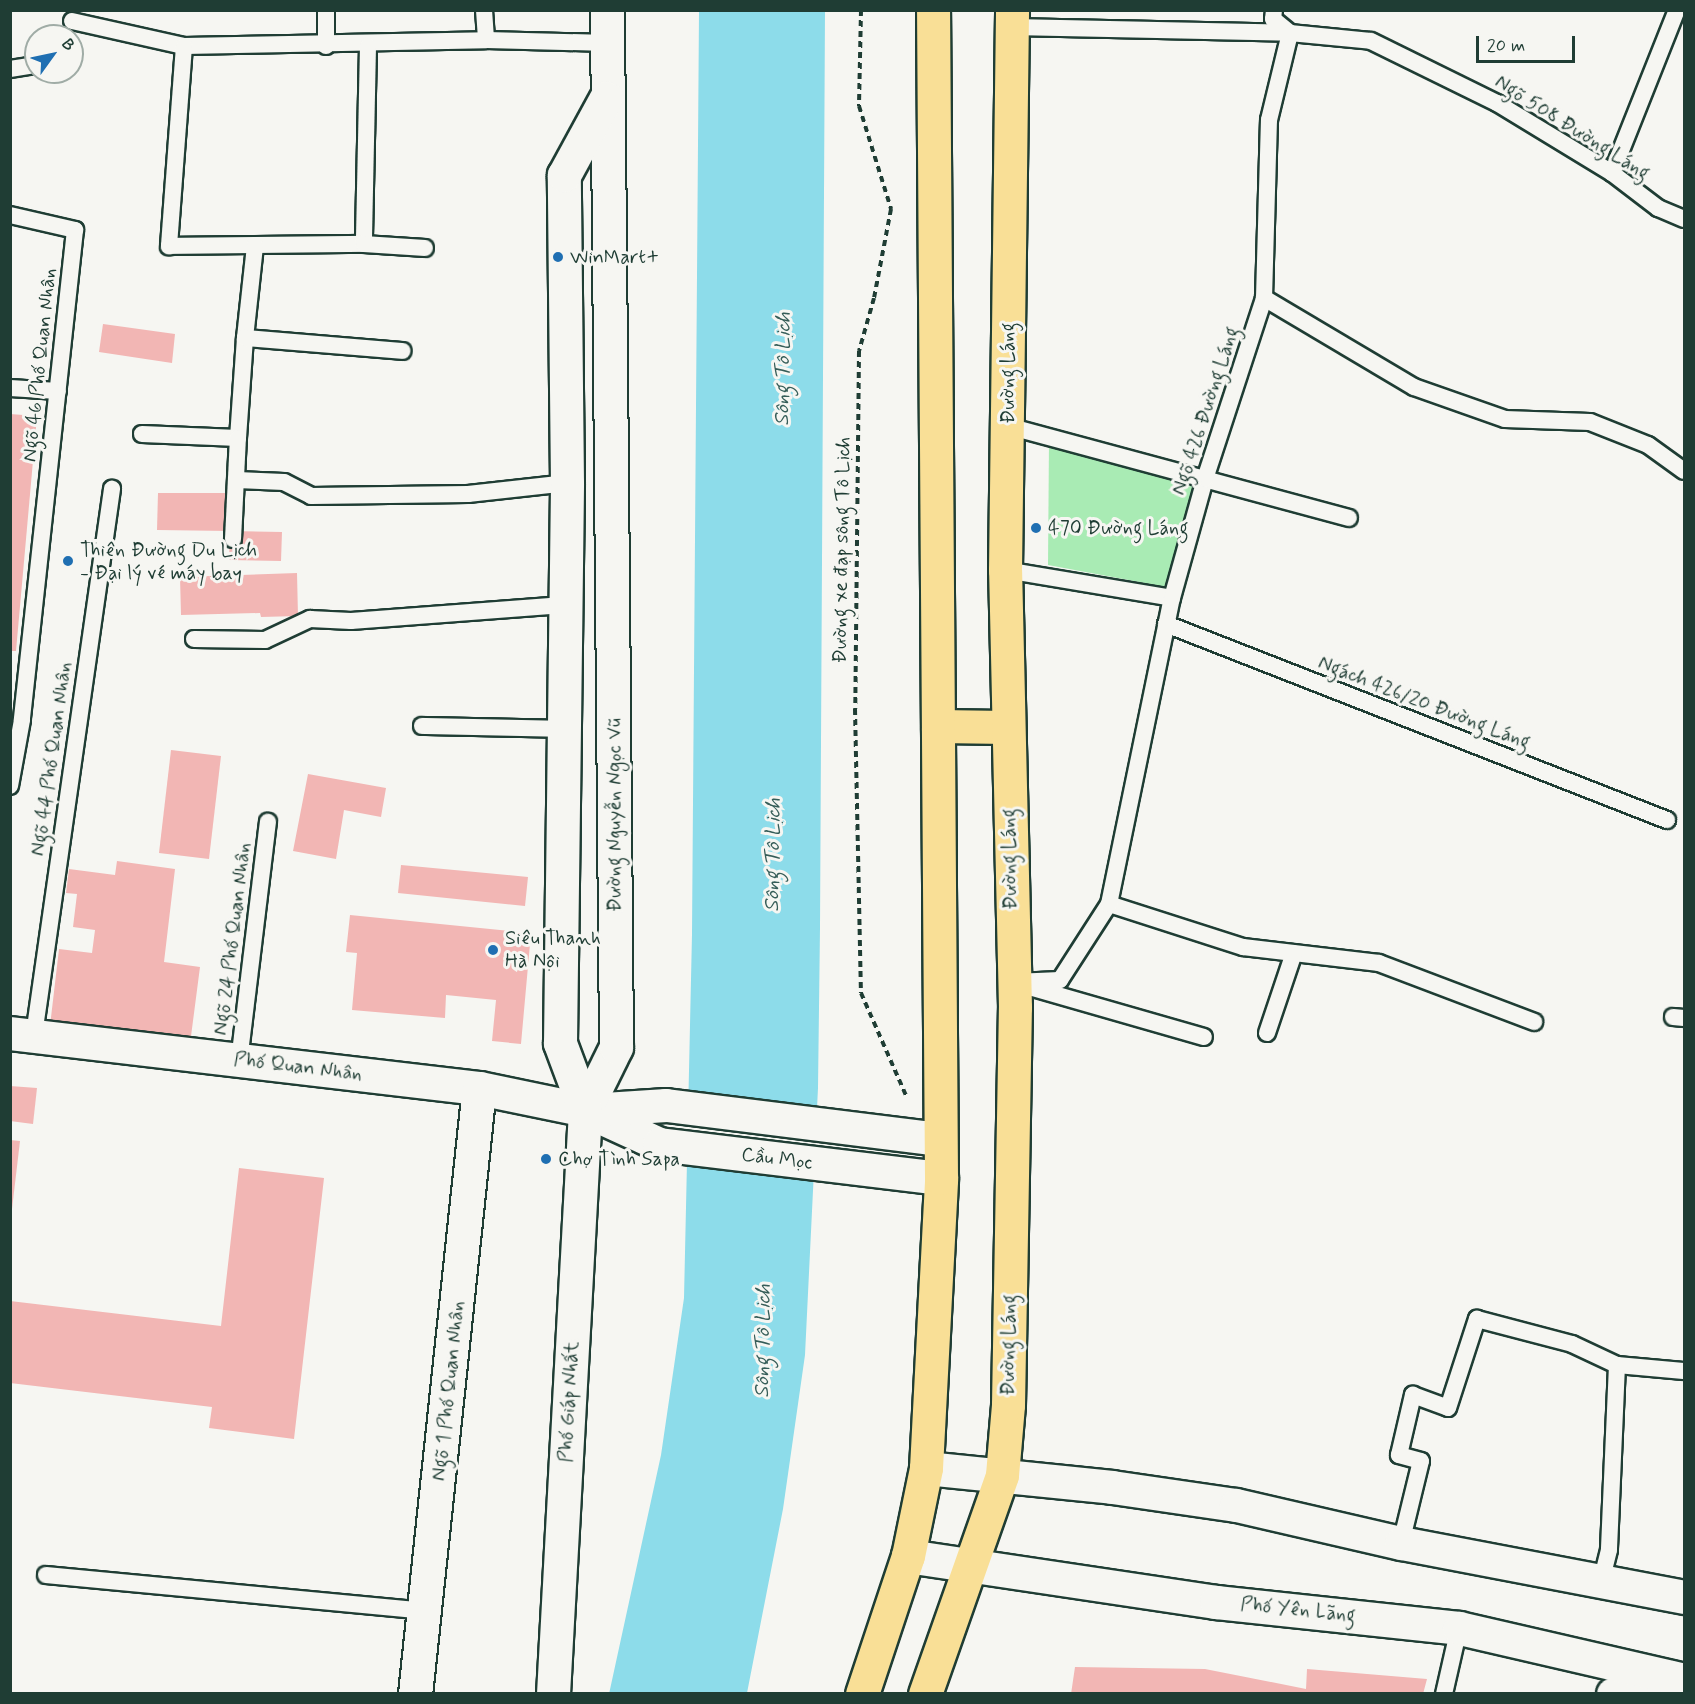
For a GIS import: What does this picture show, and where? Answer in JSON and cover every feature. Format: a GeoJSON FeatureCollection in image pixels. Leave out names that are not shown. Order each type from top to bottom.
{"type":"FeatureCollection","features":[{"type":"Feature","properties":{"kind":"main road","name":"Đường Nguyễn Ngọc Vũ"},"geometry":{"type":"LineString","coordinates":[[585,1110],[616,1047],[614,516],[606,98],[607,10]]}},
{"type":"Feature","properties":{"kind":"main road"},"geometry":{"type":"LineString","coordinates":[[862,1694],[908,1556],[926,1468],[941,1178],[933,10]]}},
{"type":"Feature","properties":{"kind":"main road","name":"Đường Láng"},"geometry":{"type":"LineString","coordinates":[[925,1694],[1002,1475],[1010,1347],[1014,982],[1005,570],[1012,19]]}},
{"type":"Feature","properties":{"kind":"main road","name":"Đường Nguyễn Ngọc Vũ"},"geometry":{"type":"LineString","coordinates":[[585,1110],[560,1042],[561,729],[567,483],[564,175],[606,98]]}},
{"type":"Feature","properties":{"kind":"main road"},"geometry":{"type":"LineString","coordinates":[[939,726],[1007,727]]}},
{"type":"Feature","properties":{"kind":"main road","name":"Phố Quan Nhân"},"geometry":{"type":"LineString","coordinates":[[22,1034],[479,1088],[585,1110],[659,1144]]}},
{"type":"Feature","properties":{"kind":"main road","name":"Ngõ 1 Phố Quan Nhân"},"geometry":{"type":"LineString","coordinates":[[415,1694],[426,1611],[479,1088]]}},
{"type":"Feature","properties":{"kind":"main road","name":"Phố Quan Nhân"},"geometry":{"type":"LineString","coordinates":[[585,1110],[666,1105]]}},
{"type":"Feature","properties":{"kind":"main road","name":"Cầu Mọc"},"geometry":{"type":"LineString","coordinates":[[666,1105],[901,1136],[940,1139]]}},
{"type":"Feature","properties":{"kind":"main road","name":"Phố Giáp Nhất"},"geometry":{"type":"LineString","coordinates":[[553,1694],[585,1110]]}},
{"type":"Feature","properties":{"kind":"main road","name":"Cầu Mọc"},"geometry":{"type":"LineString","coordinates":[[659,1144],[941,1178]]}},
{"type":"Feature","properties":{"kind":"main road"},"geometry":{"type":"LineString","coordinates":[[926,1468],[1002,1475],[1236,1505],[1401,1543],[1684,1598]]}},
{"type":"Feature","properties":{"kind":"main road","name":"Phố Yên Lãng"},"geometry":{"type":"LineString","coordinates":[[908,1556],[1216,1602],[1459,1628],[1677,1679]]}},
{"type":"Feature","properties":{"kind":"main road"},"geometry":{"type":"LineString","coordinates":[[1613,1694],[1677,1679]]}},
{"type":"Feature","properties":{"kind":"lane"},"geometry":{"type":"LineString","coordinates":[[326,10],[326,46]]}},
{"type":"Feature","properties":{"kind":"lane"},"geometry":{"type":"LineString","coordinates":[[484,10],[486,40]]}},
{"type":"Feature","properties":{"kind":"lane"},"geometry":{"type":"LineString","coordinates":[[1274,10],[1274,19],[1290,33]]}},
{"type":"Feature","properties":{"kind":"lane"},"geometry":{"type":"LineString","coordinates":[[1612,173],[1677,10]]}},
{"type":"Feature","properties":{"kind":"lane","name":"Ngõ 508 Đường Láng"},"geometry":{"type":"LineString","coordinates":[[1012,19],[1290,33],[1371,41],[1497,103],[1612,173],[1658,207],[1684,219]]}},
{"type":"Feature","properties":{"kind":"lane"},"geometry":{"type":"LineString","coordinates":[[72,21],[184,46],[368,46],[486,40],[608,43]]}},
{"type":"Feature","properties":{"kind":"lane","name":"Ngõ 426 Đường Láng"},"geometry":{"type":"LineString","coordinates":[[1014,982],[1060,980],[1109,904],[1172,598],[1205,479],[1264,298],[1269,120],[1290,33]]}},
{"type":"Feature","properties":{"kind":"lane"},"geometry":{"type":"LineString","coordinates":[[184,46],[169,246],[364,244],[425,248]]}},
{"type":"Feature","properties":{"kind":"lane"},"geometry":{"type":"LineString","coordinates":[[364,244],[368,46]]}},
{"type":"Feature","properties":{"kind":"lane","name":"Ngõ 46 Phố Quan Nhân"},"geometry":{"type":"LineString","coordinates":[[10,214],[75,230],[58,391],[16,719],[10,786]]}},
{"type":"Feature","properties":{"kind":"lane"},"geometry":{"type":"LineString","coordinates":[[233,539],[245,338],[255,246]]}},
{"type":"Feature","properties":{"kind":"lane"},"geometry":{"type":"LineString","coordinates":[[1264,298],[1414,387],[1505,419],[1590,422],[1648,445],[1684,471]]}},
{"type":"Feature","properties":{"kind":"lane"},"geometry":{"type":"LineString","coordinates":[[245,338],[402,351]]}},
{"type":"Feature","properties":{"kind":"lane"},"geometry":{"type":"LineString","coordinates":[[10,388],[58,391]]}},
{"type":"Feature","properties":{"kind":"lane"},"geometry":{"type":"LineString","coordinates":[[1008,426],[1349,518]]}},
{"type":"Feature","properties":{"kind":"lane"},"geometry":{"type":"LineString","coordinates":[[142,434],[238,438]]}},
{"type":"Feature","properties":{"kind":"lane"},"geometry":{"type":"LineString","coordinates":[[237,480],[284,482],[311,496],[468,494],[567,483]]}},
{"type":"Feature","properties":{"kind":"lane","name":"Ngõ 44 Phố Quan Nhân"},"geometry":{"type":"LineString","coordinates":[[22,1034],[112,489]]}},
{"type":"Feature","properties":{"kind":"lane"},"geometry":{"type":"LineString","coordinates":[[1005,570],[1172,598]]}},
{"type":"Feature","properties":{"kind":"lane"},"geometry":{"type":"LineString","coordinates":[[194,639],[265,640],[310,619],[351,621],[563,605]]}},
{"type":"Feature","properties":{"kind":"lane","name":"Ngách 426/20 Đường Láng"},"geometry":{"type":"LineString","coordinates":[[1166,624],[1667,820]]}},
{"type":"Feature","properties":{"kind":"lane"},"geometry":{"type":"LineString","coordinates":[[422,726],[561,729]]}},
{"type":"Feature","properties":{"kind":"lane","name":"Ngõ 24 Phố Quan Nhân"},"geometry":{"type":"LineString","coordinates":[[239,1061],[268,822]]}},
{"type":"Feature","properties":{"kind":"lane"},"geometry":{"type":"LineString","coordinates":[[1109,904],[1243,947],[1379,963],[1534,1022]]}},
{"type":"Feature","properties":{"kind":"lane"},"geometry":{"type":"LineString","coordinates":[[1267,1033],[1294,953]]}},
{"type":"Feature","properties":{"kind":"lane"},"geometry":{"type":"LineString","coordinates":[[1014,982],[1204,1037]]}},
{"type":"Feature","properties":{"kind":"lane"},"geometry":{"type":"LineString","coordinates":[[1401,1543],[1421,1461],[1399,1455],[1413,1395],[1448,1408],[1477,1319],[1572,1344],[1617,1365],[1684,1371]]}},
{"type":"Feature","properties":{"kind":"lane"},"geometry":{"type":"LineString","coordinates":[[1600,1583],[1609,1550],[1617,1365]]}},
{"type":"Feature","properties":{"kind":"lane"},"geometry":{"type":"LineString","coordinates":[[46,1575],[426,1611]]}},
{"type":"Feature","properties":{"kind":"lane"},"geometry":{"type":"LineString","coordinates":[[1444,1694],[1459,1628]]}},
{"type":"Feature","properties":{"kind":"path","name":"Đường xe đạp sông Tô Lịch"},"geometry":{"type":"LineString","coordinates":[[861,10],[859,106],[891,209],[874,298],[859,351],[855,709],[861,993],[901,1091]]}},
{"type":"Feature","properties":{"kind":"green space"},"geometry":{"type":"Polygon","coordinates":[[[1049,441],[1213,476],[1182,590],[1048,565],[1049,441]]]}},
{"type":"Feature","properties":{"kind":"water","name":"Sông Tô Lịch"},"geometry":{"type":"Polygon","coordinates":[[[699,11],[825,11],[818,1088],[805,1355],[783,1509],[747,1693],[609,1694],[661,1455],[684,1298],[692,934],[699,11]]]}},
{"type":"Feature","properties":{"kind":"pier"},"geometry":{"type":"Polygon","coordinates":[[[686,1108],[819,1125],[817,1164],[685,1147],[686,1108]]]}},
{"type":"Feature","properties":{"kind":"building"},"geometry":{"type":"Polygon","coordinates":[[[103,324],[175,334],[172,363],[99,352],[103,324]]]}},
{"type":"Feature","properties":{"kind":"building"},"geometry":{"type":"Polygon","coordinates":[[[10,414],[37,416],[16,651],[10,651],[10,414]]]}},
{"type":"Feature","properties":{"kind":"building"},"geometry":{"type":"Polygon","coordinates":[[[158,493],[230,493],[230,531],[157,530],[158,493]]]}},
{"type":"Feature","properties":{"kind":"building"},"geometry":{"type":"Polygon","coordinates":[[[230,531],[282,532],[281,561],[229,560],[230,531]]]}},
{"type":"Feature","properties":{"kind":"building"},"geometry":{"type":"Polygon","coordinates":[[[297,573],[298,616],[261,617],[260,613],[181,615],[180,577],[297,573]]]}},
{"type":"Feature","properties":{"kind":"building"},"geometry":{"type":"Polygon","coordinates":[[[171,750],[221,756],[209,859],[159,853],[171,750]]]}},
{"type":"Feature","properties":{"kind":"building"},"geometry":{"type":"Polygon","coordinates":[[[308,774],[386,788],[381,817],[344,810],[336,859],[293,851],[308,774]]]}},
{"type":"Feature","properties":{"kind":"building"},"geometry":{"type":"Polygon","coordinates":[[[117,861],[175,869],[164,962],[200,967],[190,1044],[50,1026],[59,949],[92,953],[95,930],[73,927],[77,894],[66,893],[69,869],[115,875],[117,861]]]}},
{"type":"Feature","properties":{"kind":"building"},"geometry":{"type":"Polygon","coordinates":[[[401,865],[528,877],[525,906],[398,893],[401,865]]]}},
{"type":"Feature","properties":{"kind":"building"},"geometry":{"type":"Polygon","coordinates":[[[350,915],[531,933],[521,1044],[492,1041],[496,1000],[446,995],[445,1018],[352,1010],[357,953],[346,952],[350,915]]]}},
{"type":"Feature","properties":{"kind":"building"},"geometry":{"type":"Polygon","coordinates":[[[10,1086],[37,1088],[33,1124],[10,1121],[10,1086]]]}},
{"type":"Feature","properties":{"kind":"building"},"geometry":{"type":"Polygon","coordinates":[[[10,1140],[20,1141],[12,1209],[10,1209],[10,1140]]]}},
{"type":"Feature","properties":{"kind":"building"},"geometry":{"type":"Polygon","coordinates":[[[239,1168],[324,1178],[294,1439],[209,1428],[212,1407],[10,1383],[10,1301],[221,1326],[239,1168]]]}},
{"type":"Feature","properties":{"kind":"building"},"geometry":{"type":"Polygon","coordinates":[[[1075,1667],[1205,1669],[1306,1689],[1307,1669],[1427,1679],[1423,1694],[1071,1694],[1075,1667]]]}},
{"type":"Feature","properties":{"kind":"place","name":"WinMart+"},"geometry":{"type":"Point","coordinates":[558,257]}},
{"type":"Feature","properties":{"kind":"place","name":"470 Đường Láng"},"geometry":{"type":"Point","coordinates":[1036,528]}},
{"type":"Feature","properties":{"kind":"place","name":"Thiên Đường Du Lịch - Đại lý vé máy bay"},"geometry":{"type":"Point","coordinates":[68,561]}},
{"type":"Feature","properties":{"kind":"place","name":"Siêu Thanh Hà Nội"},"geometry":{"type":"Point","coordinates":[493,950]}},
{"type":"Feature","properties":{"kind":"place","name":"Chợ Tình Sapa"},"geometry":{"type":"Point","coordinates":[546,1159]}}]}
